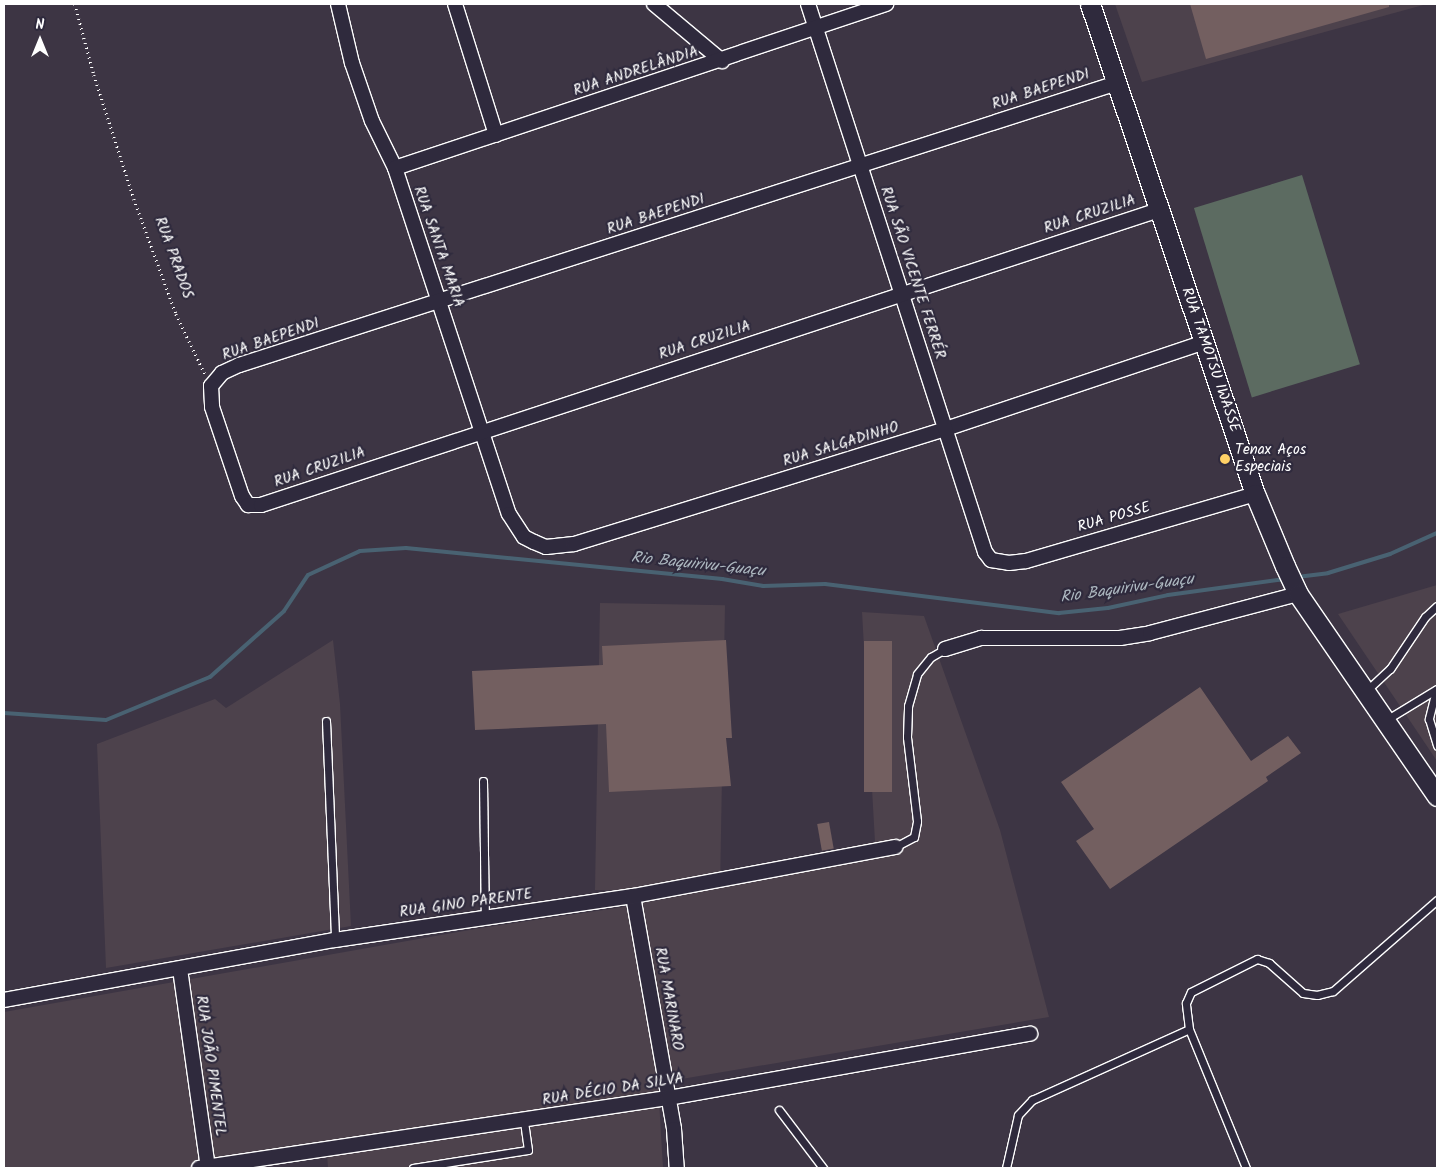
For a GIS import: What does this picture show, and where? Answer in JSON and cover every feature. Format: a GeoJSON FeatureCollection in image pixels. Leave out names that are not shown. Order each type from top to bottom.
{"type":"FeatureCollection","features":[{"type":"Feature","properties":{"kind":"street","name":"RUA SANTA MARIA"},"geometry":{"type":"LineString","coordinates":[[338,4],[352,62],[372,121],[395,168],[505,502]]}},
{"type":"Feature","properties":{"kind":"street"},"geometry":{"type":"LineString","coordinates":[[455,4],[496,135]]}},
{"type":"Feature","properties":{"kind":"street"},"geometry":{"type":"LineString","coordinates":[[654,4],[722,61]]}},
{"type":"Feature","properties":{"kind":"street","name":"RUA SÃO VICENTE FERRÉR"},"geometry":{"type":"LineString","coordinates":[[808,4],[985,552]]}},
{"type":"Feature","properties":{"kind":"street","name":"RUA ANDRELÂNDIA"},"geometry":{"type":"LineString","coordinates":[[395,168],[722,61],[886,4]]}},
{"type":"Feature","properties":{"kind":"street","name":"RUA TAMOTSU IWASSE"},"geometry":{"type":"LineString","coordinates":[[1090,4],[1255,494],[1285,568],[1297,592],[1437,796]]}},
{"type":"Feature","properties":{"kind":"street","name":"RUA BAEPENDI"},"geometry":{"type":"LineString","coordinates":[[211,386],[222,373],[239,365],[440,303],[1116,83]]}},
{"type":"Feature","properties":{"kind":"street","name":"RUA CRUZILIA"},"geometry":{"type":"LineString","coordinates":[[211,386],[212,407],[242,496],[248,505],[261,505],[1159,210]]}},
{"type":"Feature","properties":{"kind":"street","name":"RUA SALGADINHO"},"geometry":{"type":"LineString","coordinates":[[505,502],[509,514],[524,536],[546,547],[559,547],[946,429],[1204,342]]}},
{"type":"Feature","properties":{"kind":"street","name":"RUA POSSE"},"geometry":{"type":"LineString","coordinates":[[985,552],[999,562],[1026,561],[1255,494]]}},
{"type":"Feature","properties":{"kind":"street"},"geometry":{"type":"LineString","coordinates":[[945,649],[981,638],[1110,638],[1150,634],[1297,592]]}},
{"type":"Feature","properties":{"kind":"street","name":"RUA GINO PARENTE"},"geometry":{"type":"LineString","coordinates":[[4,1000],[335,940],[633,896],[894,846]]}},
{"type":"Feature","properties":{"kind":"street","name":"RUA MARINARO"},"geometry":{"type":"LineString","coordinates":[[633,896],[669,1098],[677,1168]]}},
{"type":"Feature","properties":{"kind":"street","name":"RUA JOÃO PIMENTEL"},"geometry":{"type":"LineString","coordinates":[[180,969],[205,1168]]}},
{"type":"Feature","properties":{"kind":"street","name":"RUA DÉCIO DA SILVA"},"geometry":{"type":"LineString","coordinates":[[205,1168],[669,1098],[1030,1034]]}},
{"type":"Feature","properties":{"kind":"lane"},"geometry":{"type":"LineString","coordinates":[[1366,692],[1390,669],[1425,617],[1437,606]]}},
{"type":"Feature","properties":{"kind":"lane","name":"RUA GINO PARENTE"},"geometry":{"type":"LineString","coordinates":[[894,846],[914,837],[917,821],[907,737],[908,706],[917,674],[931,657],[945,649]]}},
{"type":"Feature","properties":{"kind":"lane"},"geometry":{"type":"LineString","coordinates":[[1385,720],[1437,689]]}},
{"type":"Feature","properties":{"kind":"lane"},"geometry":{"type":"LineString","coordinates":[[1437,689],[1429,719],[1437,746]]}},
{"type":"Feature","properties":{"kind":"lane"},"geometry":{"type":"LineString","coordinates":[[326,721],[335,940]]}},
{"type":"Feature","properties":{"kind":"lane"},"geometry":{"type":"LineString","coordinates":[[483,782],[485,918]]}},
{"type":"Feature","properties":{"kind":"lane"},"geometry":{"type":"LineString","coordinates":[[1246,1168],[1189,1029],[1186,1002],[1192,992],[1257,959],[1269,963],[1303,993],[1317,995],[1333,991],[1437,900]]}},
{"type":"Feature","properties":{"kind":"lane"},"geometry":{"type":"LineString","coordinates":[[1006,1168],[1018,1115],[1032,1100],[1189,1029]]}},
{"type":"Feature","properties":{"kind":"lane"},"geometry":{"type":"LineString","coordinates":[[780,1110],[823,1168]]}},
{"type":"Feature","properties":{"kind":"lane"},"geometry":{"type":"LineString","coordinates":[[413,1168],[528,1150],[524,1120]]}},
{"type":"Feature","properties":{"kind":"path","name":"RUA PRADOS"},"geometry":{"type":"LineString","coordinates":[[75,4],[94,75],[134,199],[176,314],[211,386]]}},
{"type":"Feature","properties":{"kind":"shaded area"},"geometry":{"type":"Polygon","coordinates":[[[1115,4],[1427,4],[1142,82],[1115,4]]]}},
{"type":"Feature","properties":{"kind":"shaded area"},"geometry":{"type":"Polygon","coordinates":[[[1437,585],[1437,761],[1338,614],[1437,585]]]}},
{"type":"Feature","properties":{"kind":"shaded area"},"geometry":{"type":"Polygon","coordinates":[[[600,603],[725,605],[720,892],[595,890],[600,603]]]}},
{"type":"Feature","properties":{"kind":"shaded area"},"geometry":{"type":"Polygon","coordinates":[[[862,612],[924,616],[1000,830],[1049,1017],[658,1083],[663,1168],[328,1168],[327,1154],[241,1168],[4,1168],[4,1012],[475,929],[617,908],[821,868],[818,853],[875,842],[862,612]]]}},
{"type":"Feature","properties":{"kind":"shaded area"},"geometry":{"type":"Polygon","coordinates":[[[333,640],[340,704],[351,926],[106,968],[97,744],[215,699],[226,708],[333,640]]]}},
{"type":"Feature","properties":{"kind":"green space"},"geometry":{"type":"Polygon","coordinates":[[[1302,175],[1360,364],[1252,397],[1194,208],[1302,175]]]}},
{"type":"Feature","properties":{"kind":"building"},"geometry":{"type":"Polygon","coordinates":[[[1190,4],[1389,4],[1389,7],[1206,59],[1190,4]]]}},
{"type":"Feature","properties":{"kind":"building"},"geometry":{"type":"Polygon","coordinates":[[[726,640],[732,738],[726,738],[731,786],[609,792],[606,724],[475,730],[472,671],[603,665],[602,646],[726,640]]]}},
{"type":"Feature","properties":{"kind":"building"},"geometry":{"type":"Polygon","coordinates":[[[864,641],[892,641],[892,792],[864,792],[864,641]]]}},
{"type":"Feature","properties":{"kind":"building"},"geometry":{"type":"Polygon","coordinates":[[[1200,687],[1251,761],[1288,736],[1301,753],[1266,777],[1268,781],[1110,889],[1076,841],[1094,829],[1061,782],[1200,687]]]}},
{"type":"Feature","properties":{"kind":"building"},"geometry":{"type":"Polygon","coordinates":[[[829,822],[834,849],[822,851],[817,824],[829,822]]]}},
{"type":"Feature","properties":{"kind":"waterway","name":"Rio Baquirivu-Guaçu"},"geometry":{"type":"LineString","coordinates":[[1297,577],[1328,573],[1390,554],[1437,533]]}},
{"type":"Feature","properties":{"kind":"waterway","name":"Rio Baquirivu-Guaçu"},"geometry":{"type":"LineString","coordinates":[[4,713],[106,720],[210,677],[284,611],[308,575],[360,551],[406,548],[722,579],[763,586],[825,584],[1059,613],[1108,608],[1168,595],[1285,579]]}},
{"type":"Feature","properties":{"kind":"place","name":"Tenax Aços Especiais"},"geometry":{"type":"Point","coordinates":[1225,459]}}]}
